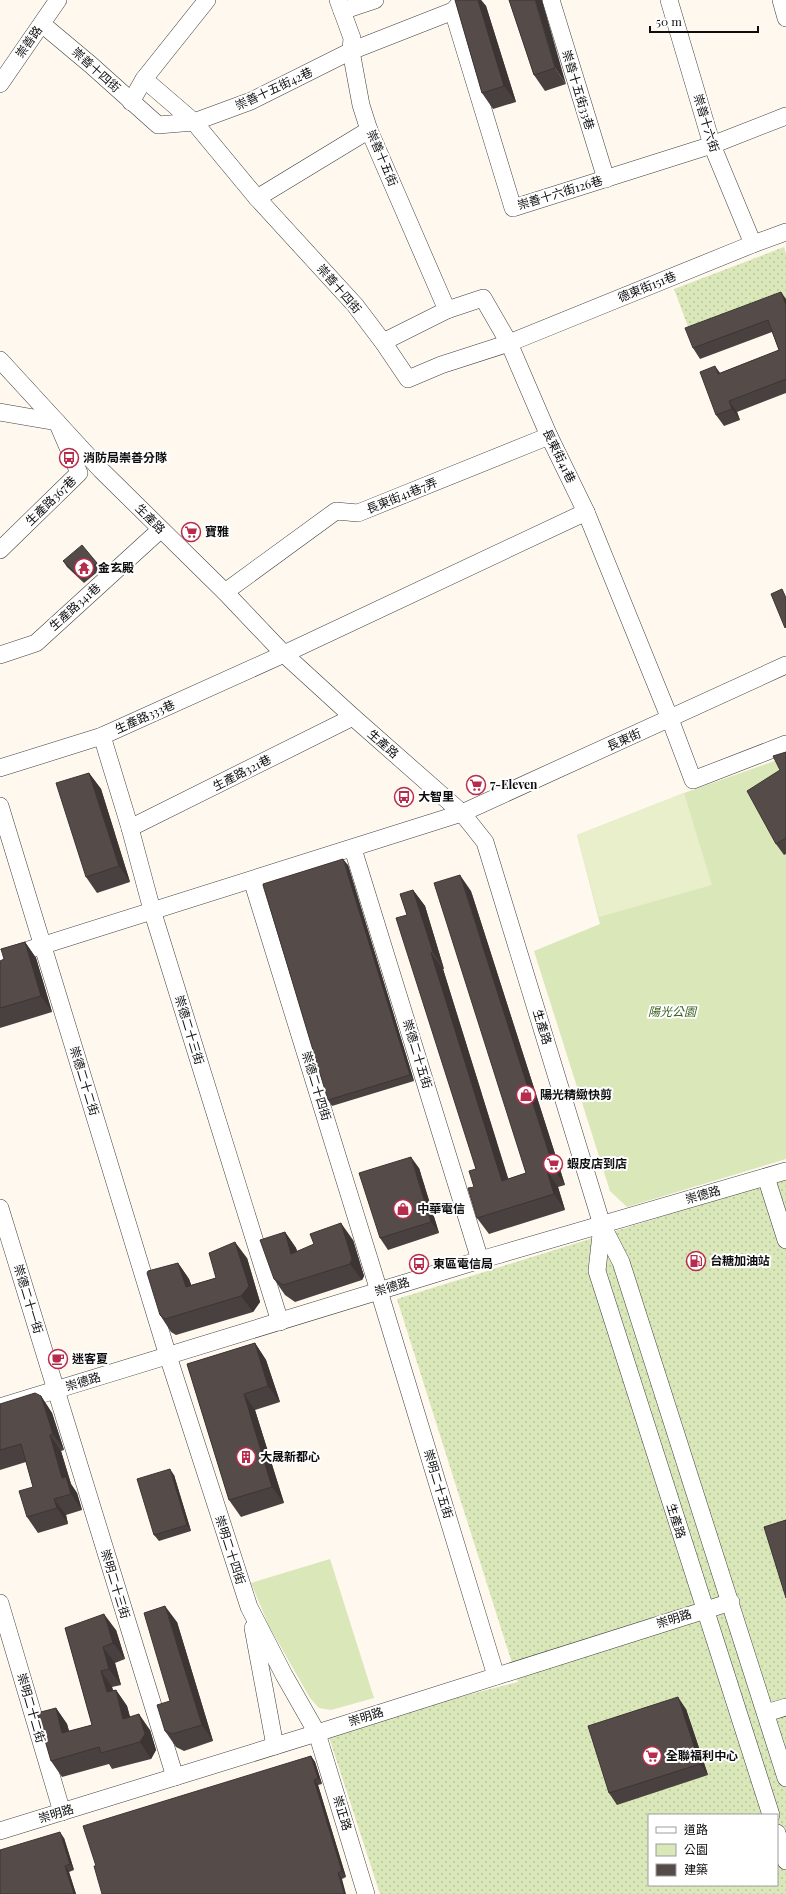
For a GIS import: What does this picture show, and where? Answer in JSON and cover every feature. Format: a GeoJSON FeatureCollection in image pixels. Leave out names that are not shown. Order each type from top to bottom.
{"type":"FeatureCollection","features":[{"type":"Feature","properties":{"kind":"street","name":"崇善路"},"geometry":{"type":"LineString","coordinates":[[0,84],[58,0]]}},
{"type":"Feature","properties":{"kind":"street"},"geometry":{"type":"LineString","coordinates":[[131,102],[144,79],[207,0]]}},
{"type":"Feature","properties":{"kind":"street"},"geometry":{"type":"LineString","coordinates":[[340,5],[375,0]]}},
{"type":"Feature","properties":{"kind":"street","name":"崇善十五街33巷"},"geometry":{"type":"LineString","coordinates":[[550,0],[606,179]]}},
{"type":"Feature","properties":{"kind":"street","name":"崇善十六街"},"geometry":{"type":"LineString","coordinates":[[670,0],[712,145],[753,244]]}},
{"type":"Feature","properties":{"kind":"street"},"geometry":{"type":"LineString","coordinates":[[781,0],[786,18]]}},
{"type":"Feature","properties":{"kind":"street","name":"崇善十五街"},"geometry":{"type":"LineString","coordinates":[[340,5],[352,38],[351,51],[361,105],[369,130],[447,310]]}},
{"type":"Feature","properties":{"kind":"street"},"geometry":{"type":"LineString","coordinates":[[351,51],[458,5]]}},
{"type":"Feature","properties":{"kind":"street","name":"崇善十六街126巷"},"geometry":{"type":"LineString","coordinates":[[458,5],[513,208],[712,145],[786,116]]}},
{"type":"Feature","properties":{"kind":"street","name":"崇善十四街"},"geometry":{"type":"LineString","coordinates":[[42,24],[91,65],[158,125],[194,122]]}},
{"type":"Feature","properties":{"kind":"street","name":"崇善十五街42巷"},"geometry":{"type":"LineString","coordinates":[[194,122],[251,101],[351,51]]}},
{"type":"Feature","properties":{"kind":"street","name":"崇善十四街"},"geometry":{"type":"LineString","coordinates":[[144,79],[194,122],[257,198],[355,305],[383,342],[408,379],[441,365],[509,343]]}},
{"type":"Feature","properties":{"kind":"street"},"geometry":{"type":"LineString","coordinates":[[257,198],[369,130]]}},
{"type":"Feature","properties":{"kind":"street","name":"德東街151巷"},"geometry":{"type":"LineString","coordinates":[[509,343],[786,232]]}},
{"type":"Feature","properties":{"kind":"street","name":"長東街41巷"},"geometry":{"type":"LineString","coordinates":[[383,342],[447,310],[483,298],[509,343],[549,436],[586,512],[670,719],[693,780],[786,744]]}},
{"type":"Feature","properties":{"kind":"street","name":"生產路"},"geometry":{"type":"LineString","coordinates":[[0,360],[101,470],[160,530],[225,592],[284,654],[462,813],[485,842],[602,1225],[621,1262],[731,1602],[786,1778]]}},
{"type":"Feature","properties":{"kind":"street"},"geometry":{"type":"LineString","coordinates":[[0,412],[57,422]]}},
{"type":"Feature","properties":{"kind":"street","name":"生產路367巷"},"geometry":{"type":"LineString","coordinates":[[0,550],[79,473],[57,422]]}},
{"type":"Feature","properties":{"kind":"street","name":"長東街41巷7弄"},"geometry":{"type":"LineString","coordinates":[[225,592],[336,511],[358,513],[549,436]]}},
{"type":"Feature","properties":{"kind":"street","name":"生產路333巷"},"geometry":{"type":"LineString","coordinates":[[0,768],[102,736],[284,654],[586,512]]}},
{"type":"Feature","properties":{"kind":"street","name":"生產路341巷"},"geometry":{"type":"LineString","coordinates":[[0,655],[36,643],[160,530]]}},
{"type":"Feature","properties":{"kind":"street","name":"長東街"},"geometry":{"type":"LineString","coordinates":[[0,959],[152,910],[353,849],[462,813],[786,665]]}},
{"type":"Feature","properties":{"kind":"street","name":"生產路321巷"},"geometry":{"type":"LineString","coordinates":[[130,828],[353,717]]}},
{"type":"Feature","properties":{"kind":"street","name":"崇德二十三街"},"geometry":{"type":"LineString","coordinates":[[102,736],[130,828],[152,910],[280,1322]]}},
{"type":"Feature","properties":{"kind":"street","name":"崇德二十二街"},"geometry":{"type":"LineString","coordinates":[[0,806],[168,1356]]}},
{"type":"Feature","properties":{"kind":"street","name":"崇德二十五街"},"geometry":{"type":"LineString","coordinates":[[353,849],[480,1260]]}},
{"type":"Feature","properties":{"kind":"street","name":"崇德二十四街"},"geometry":{"type":"LineString","coordinates":[[252,880],[379,1291]]}},
{"type":"Feature","properties":{"kind":"street","name":"崇德路"},"geometry":{"type":"LineString","coordinates":[[0,1407],[480,1260],[786,1171]]}},
{"type":"Feature","properties":{"kind":"street"},"geometry":{"type":"LineString","coordinates":[[766,1177],[786,1240]]}},
{"type":"Feature","properties":{"kind":"street","name":"崇德二十一街"},"geometry":{"type":"LineString","coordinates":[[0,1208],[56,1390]]}},
{"type":"Feature","properties":{"kind":"street","name":"生產路"},"geometry":{"type":"LineString","coordinates":[[602,1225],[597,1271],[704,1610],[771,1814]]}},
{"type":"Feature","properties":{"kind":"street","name":"崇明二十五街"},"geometry":{"type":"LineString","coordinates":[[379,1291],[496,1676]]}},
{"type":"Feature","properties":{"kind":"street","name":"崇明二十四街"},"geometry":{"type":"LineString","coordinates":[[168,1356],[249,1607],[284,1675],[318,1733]]}},
{"type":"Feature","properties":{"kind":"street","name":"崇明二十三街"},"geometry":{"type":"LineString","coordinates":[[56,1390],[175,1777]]}},
{"type":"Feature","properties":{"kind":"street","name":"崇明二十二街"},"geometry":{"type":"LineString","coordinates":[[0,1602],[62,1812]]}},
{"type":"Feature","properties":{"kind":"street","name":"崇明路"},"geometry":{"type":"LineString","coordinates":[[0,1831],[318,1733],[731,1602]]}},
{"type":"Feature","properties":{"kind":"street"},"geometry":{"type":"LineString","coordinates":[[249,1607],[275,1746]]}},
{"type":"Feature","properties":{"kind":"street"},"geometry":{"type":"LineString","coordinates":[[766,1713],[786,1707]]}},
{"type":"Feature","properties":{"kind":"street","name":"崇正路"},"geometry":{"type":"LineString","coordinates":[[318,1733],[366,1894]]}},
{"type":"Feature","properties":{"kind":"street"},"geometry":{"type":"LineString","coordinates":[[778,1836],[786,1860]]}},
{"type":"Feature","properties":{"kind":"green space"},"geometry":{"type":"Polygon","coordinates":[[[784,247],[786,254],[786,307],[693,340],[674,289],[784,247]]]}},
{"type":"Feature","properties":{"kind":"green space","name":"陽光公園"},"geometry":{"type":"Polygon","coordinates":[[[786,757],[786,1159],[627,1207],[610,1191],[534,951],[600,924],[577,835],[684,793],[786,757]]]}},
{"type":"Feature","properties":{"kind":"green space"},"geometry":{"type":"Polygon","coordinates":[[[684,793],[712,885],[599,917],[577,835],[684,793]]]}},
{"type":"Feature","properties":{"kind":"green space"},"geometry":{"type":"Polygon","coordinates":[[[786,1178],[786,1894],[380,1894],[329,1737],[401,1712],[518,1682],[397,1299],[786,1178]]]}},
{"type":"Feature","properties":{"kind":"green space"},"geometry":{"type":"Polygon","coordinates":[[[330,1559],[374,1698],[331,1710],[319,1708],[310,1698],[269,1626],[251,1583],[330,1559]]]}},
{"type":"Feature","properties":{"kind":"building"},"geometry":{"type":"Polygon","coordinates":[[[455,0],[478,0],[504,86],[482,93],[455,0]]]}},
{"type":"Feature","properties":{"kind":"building"},"geometry":{"type":"Polygon","coordinates":[[[509,0],[535,0],[555,68],[534,75],[509,0]]]}},
{"type":"Feature","properties":{"kind":"building"},"geometry":{"type":"Polygon","coordinates":[[[781,292],[786,305],[786,379],[729,401],[732,409],[716,415],[700,372],[715,366],[718,374],[779,350],[768,320],[693,348],[685,328],[781,292]]]}},
{"type":"Feature","properties":{"kind":"building","name":"金玄殿"},"geometry":{"type":"Polygon","coordinates":[[[82,545],[97,563],[79,577],[63,561],[82,545]]]}},
{"type":"Feature","properties":{"kind":"building"},"geometry":{"type":"Polygon","coordinates":[[[782,589],[786,598],[785,628],[771,594],[782,589]]]}},
{"type":"Feature","properties":{"kind":"building"},"geometry":{"type":"Polygon","coordinates":[[[786,752],[786,838],[776,844],[747,791],[780,770],[773,756],[786,752]]]}},
{"type":"Feature","properties":{"kind":"building"},"geometry":{"type":"Polygon","coordinates":[[[89,773],[119,866],[86,877],[56,783],[89,773]]]}},
{"type":"Feature","properties":{"kind":"building"},"geometry":{"type":"Polygon","coordinates":[[[343,859],[410,1075],[328,1100],[263,884],[343,859]]]}},
{"type":"Feature","properties":{"kind":"building"},"geometry":{"type":"Polygon","coordinates":[[[460,875],[554,1169],[547,1171],[554,1194],[477,1218],[468,1188],[474,1187],[469,1171],[476,1169],[396,918],[407,915],[400,894],[413,890],[433,952],[431,953],[502,1181],[526,1173],[434,883],[460,875]]]}},
{"type":"Feature","properties":{"kind":"building"},"geometry":{"type":"Polygon","coordinates":[[[25,942],[41,996],[0,1008],[0,961],[4,959],[1,949],[25,942]]]}},
{"type":"Feature","properties":{"kind":"building","name":"中華電信"},"geometry":{"type":"Polygon","coordinates":[[[411,1157],[431,1222],[380,1238],[359,1173],[411,1157]]]}},
{"type":"Feature","properties":{"kind":"building"},"geometry":{"type":"Polygon","coordinates":[[[341,1223],[352,1259],[350,1264],[283,1285],[274,1279],[260,1240],[285,1232],[291,1254],[314,1244],[310,1234],[341,1223]]]}},
{"type":"Feature","properties":{"kind":"building"},"geometry":{"type":"Polygon","coordinates":[[[235,1242],[249,1286],[241,1296],[165,1319],[160,1315],[147,1273],[148,1271],[178,1263],[186,1287],[216,1278],[209,1253],[235,1242]]]}},
{"type":"Feature","properties":{"kind":"building","name":"大晟新都心"},"geometry":{"type":"Polygon","coordinates":[[[255,1343],[268,1386],[244,1394],[272,1487],[229,1500],[187,1364],[255,1343]]]}},
{"type":"Feature","properties":{"kind":"building"},"geometry":{"type":"Polygon","coordinates":[[[35,1393],[41,1396],[53,1434],[50,1435],[62,1478],[66,1477],[71,1494],[54,1499],[57,1508],[27,1517],[19,1491],[33,1487],[21,1444],[0,1450],[0,1404],[35,1393]]]}},
{"type":"Feature","properties":{"kind":"building"},"geometry":{"type":"Polygon","coordinates":[[[170,1469],[187,1525],[154,1535],[137,1479],[170,1469]]]}},
{"type":"Feature","properties":{"kind":"building"},"geometry":{"type":"Polygon","coordinates":[[[786,1520],[786,1598],[764,1527],[786,1520]]]}},
{"type":"Feature","properties":{"kind":"building"},"geometry":{"type":"Polygon","coordinates":[[[165,1606],[202,1725],[172,1734],[165,1731],[157,1705],[170,1701],[144,1613],[165,1606]]]}},
{"type":"Feature","properties":{"kind":"building"},"geometry":{"type":"Polygon","coordinates":[[[104,1614],[113,1643],[103,1647],[109,1669],[101,1671],[107,1692],[116,1690],[123,1719],[139,1714],[145,1734],[140,1742],[101,1753],[99,1747],[51,1761],[37,1713],[56,1708],[62,1733],[92,1725],[65,1628],[104,1614]]]}},
{"type":"Feature","properties":{"kind":"building","name":"全聯福利中心"},"geometry":{"type":"Polygon","coordinates":[[[678,1697],[700,1764],[609,1793],[588,1726],[678,1697]]]}},
{"type":"Feature","properties":{"kind":"building"},"geometry":{"type":"Polygon","coordinates":[[[311,1756],[318,1778],[314,1780],[342,1871],[338,1873],[344,1894],[102,1894],[94,1866],[96,1866],[83,1826],[311,1756]]]}},
{"type":"Feature","properties":{"kind":"building"},"geometry":{"type":"Polygon","coordinates":[[[60,1832],[70,1864],[65,1866],[74,1894],[0,1894],[0,1850],[60,1832]]]}},
{"type":"Feature","properties":{"kind":"place","name":"消防局崇善分隊"},"geometry":{"type":"Point","coordinates":[69,458]}},
{"type":"Feature","properties":{"kind":"place","name":"寶雅"},"geometry":{"type":"Point","coordinates":[191,532]}},
{"type":"Feature","properties":{"kind":"place","name":"金玄殿"},"geometry":{"type":"Point","coordinates":[84,568]}},
{"type":"Feature","properties":{"kind":"place","name":"7-Eleven"},"geometry":{"type":"Point","coordinates":[476,785]}},
{"type":"Feature","properties":{"kind":"place","name":"大智里"},"geometry":{"type":"Point","coordinates":[404,797]}},
{"type":"Feature","properties":{"kind":"place","name":"陽光精緻快剪"},"geometry":{"type":"Point","coordinates":[526,1095]}},
{"type":"Feature","properties":{"kind":"place","name":"蝦皮店到店"},"geometry":{"type":"Point","coordinates":[553,1164]}},
{"type":"Feature","properties":{"kind":"place","name":"中華電信"},"geometry":{"type":"Point","coordinates":[403,1209]}},
{"type":"Feature","properties":{"kind":"place","name":"台糖加油站"},"geometry":{"type":"Point","coordinates":[696,1261]}},
{"type":"Feature","properties":{"kind":"place","name":"東區電信局"},"geometry":{"type":"Point","coordinates":[419,1264]}},
{"type":"Feature","properties":{"kind":"place","name":"迷客夏"},"geometry":{"type":"Point","coordinates":[58,1359]}},
{"type":"Feature","properties":{"kind":"place","name":"大晟新都心"},"geometry":{"type":"Point","coordinates":[246,1457]}},
{"type":"Feature","properties":{"kind":"place","name":"全聯福利中心"},"geometry":{"type":"Point","coordinates":[652,1756]}}]}
